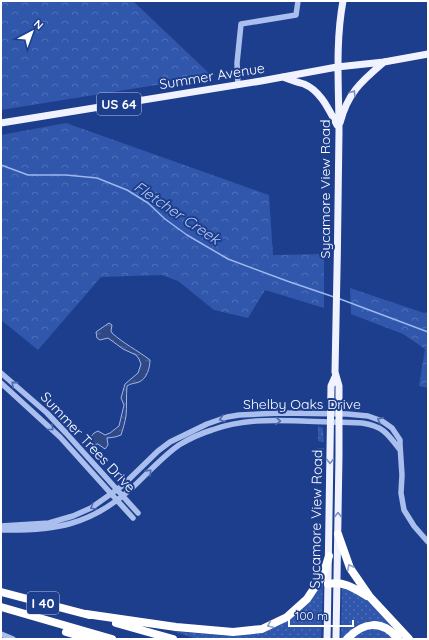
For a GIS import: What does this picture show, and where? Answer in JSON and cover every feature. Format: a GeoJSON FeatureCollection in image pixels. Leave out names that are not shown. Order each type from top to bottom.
{"type":"FeatureCollection","features":[{"type":"Feature","properties":{"kind":"highway"},"geometry":{"type":"LineString","coordinates":[[338,534],[350,568],[370,598],[409,639]]}},
{"type":"Feature","properties":{"kind":"highway"},"geometry":{"type":"LineString","coordinates":[[86,614],[176,627],[233,632],[262,629],[287,618],[308,599],[322,575],[329,556]]}},
{"type":"Feature","properties":{"kind":"highway"},"geometry":{"type":"LineString","coordinates":[[328,584],[337,582],[353,587],[370,598]]}},
{"type":"Feature","properties":{"kind":"highway","name":"I 40"},"geometry":{"type":"LineString","coordinates":[[1,592],[173,639]]}},
{"type":"Feature","properties":{"kind":"highway"},"geometry":{"type":"LineString","coordinates":[[1,608],[24,619],[90,639]]}},
{"type":"Feature","properties":{"kind":"highway","name":"I 40"},"geometry":{"type":"LineString","coordinates":[[1,608],[112,639]]}},
{"type":"Feature","properties":{"kind":"highway"},"geometry":{"type":"LineString","coordinates":[[347,639],[354,631],[369,625],[377,625],[391,631],[398,639]]}},
{"type":"Feature","properties":{"kind":"main road","name":"Sycamore View Road"},"geometry":{"type":"LineString","coordinates":[[327,639],[329,556],[328,534],[334,418],[338,386],[335,377],[339,129],[337,67],[340,16],[343,1]]}},
{"type":"Feature","properties":{"kind":"main road","name":"Summer Avenue"},"geometry":{"type":"LineString","coordinates":[[1,123],[238,85],[337,67],[384,62],[428,54]]}},
{"type":"Feature","properties":{"kind":"main road"},"geometry":{"type":"LineString","coordinates":[[339,129],[349,99],[359,84],[384,62]]}},
{"type":"Feature","properties":{"kind":"main road"},"geometry":{"type":"LineString","coordinates":[[283,77],[293,82],[305,85],[323,99],[339,129]]}},
{"type":"Feature","properties":{"kind":"main road","name":"Sycamore View Road"},"geometry":{"type":"LineString","coordinates":[[334,418],[338,534],[336,639]]}},
{"type":"Feature","properties":{"kind":"street"},"geometry":{"type":"LineString","coordinates":[[238,85],[236,63],[241,24],[296,15],[298,1]]}},
{"type":"Feature","properties":{"kind":"street","name":"Summer Trees Drive"},"geometry":{"type":"LineString","coordinates":[[1,373],[47,413],[138,513]]}},
{"type":"Feature","properties":{"kind":"street","name":"Summer Trees Drive"},"geometry":{"type":"LineString","coordinates":[[1,383],[60,437],[133,518]]}},
{"type":"Feature","properties":{"kind":"street","name":"Shelby Oaks Drive"},"geometry":{"type":"LineString","coordinates":[[1,526],[49,523],[73,516],[91,508],[117,490],[158,451],[170,442],[207,424],[227,417],[281,413],[334,418],[377,426],[390,436],[400,450],[402,471],[401,493],[404,510],[415,528],[428,542]]}},
{"type":"Feature","properties":{"kind":"street","name":"Shelby Oaks Drive"},"geometry":{"type":"LineString","coordinates":[[1,530],[40,530],[65,526],[83,520],[122,496],[180,444],[211,430],[234,423],[264,420],[334,418]]}},
{"type":"Feature","properties":{"kind":"street"},"geometry":{"type":"LineString","coordinates":[[1,634],[13,639]]}},
{"type":"Feature","properties":{"kind":"green space"},"geometry":{"type":"Polygon","coordinates":[[[1,1],[133,1],[212,76],[1,110],[1,1]]]}},
{"type":"Feature","properties":{"kind":"green space"},"geometry":{"type":"Polygon","coordinates":[[[66,123],[269,195],[273,255],[324,254],[324,308],[265,290],[248,318],[214,310],[178,281],[162,275],[101,277],[38,350],[1,320],[1,135],[66,123]]]}},
{"type":"Feature","properties":{"kind":"green space"},"geometry":{"type":"Polygon","coordinates":[[[350,288],[424,313],[428,312],[428,388],[419,386],[425,349],[403,334],[351,314],[350,288]]]}},
{"type":"Feature","properties":{"kind":"green space"},"geometry":{"type":"Polygon","coordinates":[[[318,426],[323,428],[324,442],[318,441],[318,426]]]}},
{"type":"Feature","properties":{"kind":"green space"},"geometry":{"type":"Polygon","coordinates":[[[317,448],[324,448],[324,460],[317,460],[317,448]]]}},
{"type":"Feature","properties":{"kind":"green space"},"geometry":{"type":"Polygon","coordinates":[[[323,580],[321,639],[197,639],[172,631],[228,636],[269,629],[323,580]]]}},
{"type":"Feature","properties":{"kind":"green space"},"geometry":{"type":"Polygon","coordinates":[[[344,586],[368,599],[407,639],[402,639],[381,623],[368,621],[356,626],[342,639],[342,588],[344,586]]]}},
{"type":"Feature","properties":{"kind":"green space"},"geometry":{"type":"Polygon","coordinates":[[[374,627],[384,630],[395,639],[349,639],[353,635],[374,627]]]}},
{"type":"Feature","properties":{"kind":"water"},"geometry":{"type":"Polygon","coordinates":[[[109,323],[112,325],[112,333],[150,360],[149,369],[146,376],[139,382],[127,386],[126,416],[121,435],[107,438],[108,445],[105,449],[98,444],[91,445],[89,439],[98,431],[105,435],[119,426],[124,405],[121,398],[125,384],[138,373],[141,364],[136,355],[123,349],[108,338],[100,340],[97,338],[96,332],[109,323]]]}},
{"type":"Feature","properties":{"kind":"waterway","name":"Fletcher Creek"},"geometry":{"type":"LineString","coordinates":[[1,165],[28,175],[66,175],[97,178],[127,190],[148,203],[165,219],[187,235],[228,259],[334,297]]}},
{"type":"Feature","properties":{"kind":"waterway","name":"Fletcher Creek"},"geometry":{"type":"LineString","coordinates":[[340,299],[428,332]]}}]}
